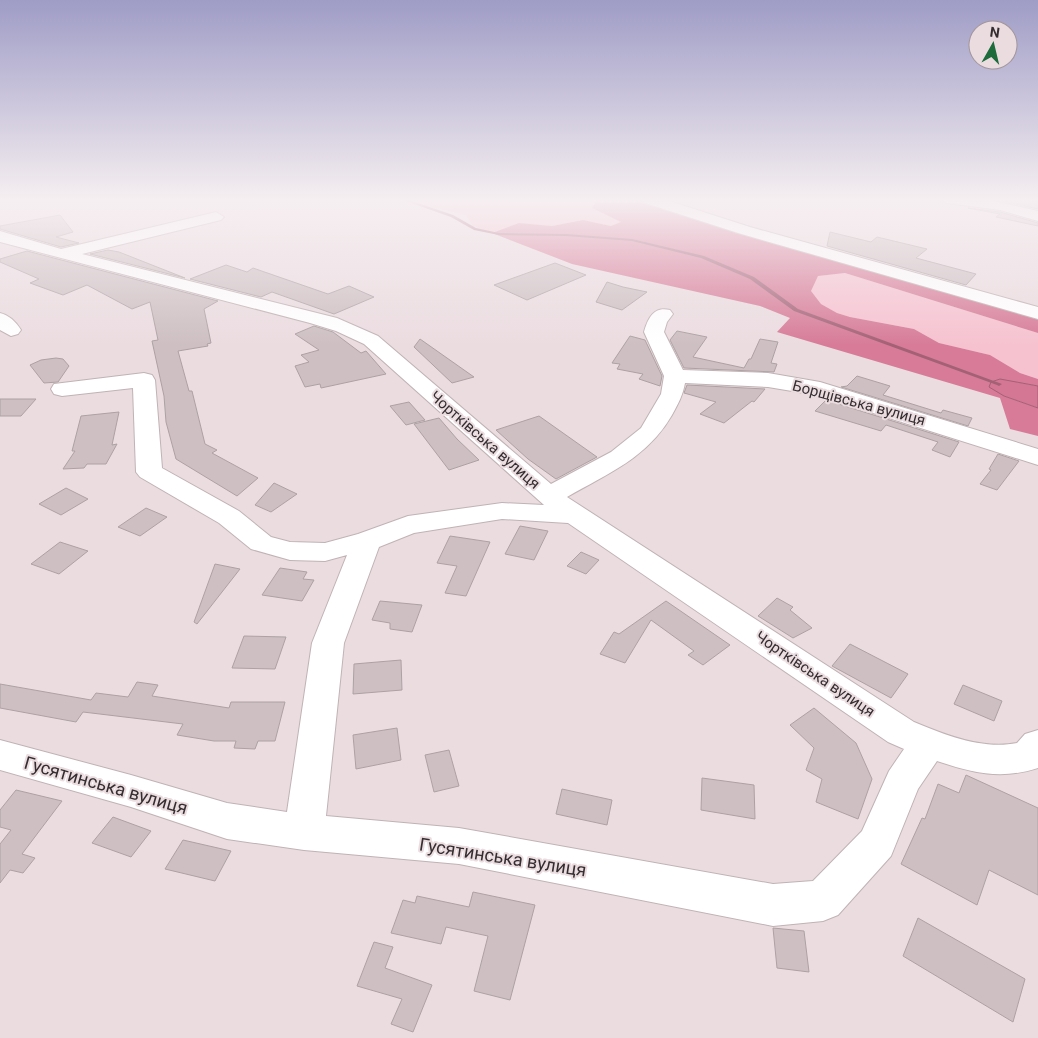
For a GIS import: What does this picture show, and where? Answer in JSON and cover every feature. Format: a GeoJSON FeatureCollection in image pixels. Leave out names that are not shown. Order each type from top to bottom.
{"type":"FeatureCollection","features":[{"type":"Feature","properties":{"kind":"street","name":"Чортківська вулиця"},"geometry":{"type":"LineString","coordinates":[[35,247],[262,306],[330,321],[352,329],[371,340],[549,496],[574,515],[901,732],[928,744],[970,756],[1011,760],[1035,754]]}},
{"type":"Feature","properties":{"kind":"street"},"geometry":{"type":"LineString","coordinates":[[60,254],[88,247]]}},
{"type":"Feature","properties":{"kind":"street"},"geometry":{"type":"LineString","coordinates":[[806,247],[1038,313]]}},
{"type":"Feature","properties":{"kind":"street"},"geometry":{"type":"LineString","coordinates":[[549,496],[620,456],[650,432],[672,394],[675,376],[654,332],[657,321],[663,314]]}},
{"type":"Feature","properties":{"kind":"street","name":"Борщівська вулиця"},"geometry":{"type":"LineString","coordinates":[[675,376],[768,380],[820,389],[1038,457]]}},
{"type":"Feature","properties":{"kind":"street"},"geometry":{"type":"LineString","coordinates":[[62,390],[144,380],[149,472],[229,517],[261,543],[290,551],[325,552],[367,541],[408,525],[502,512],[574,515]]}},
{"type":"Feature","properties":{"kind":"street"},"geometry":{"type":"LineString","coordinates":[[304,832],[328,643],[367,541]]}},
{"type":"Feature","properties":{"kind":"street","name":"Гусятинська вулиця"},"geometry":{"type":"LineString","coordinates":[[0,755],[132,791],[227,822],[304,832],[460,846],[774,905],[822,901],[877,843],[902,782],[928,744]]}},
{"type":"Feature","properties":{"kind":"shaded area"},"geometry":{"type":"Polygon","coordinates":[[[529,247],[794,247],[1038,312],[1038,333],[845,273],[818,276],[811,291],[821,304],[837,313],[914,329],[939,343],[990,355],[1020,373],[1038,379],[1038,386],[1015,382],[1004,396],[1038,408],[1038,436],[1010,429],[1000,398],[777,332],[790,318],[760,306],[572,264],[529,247]]]}},
{"type":"Feature","properties":{"kind":"shaded area"},"geometry":{"type":"Polygon","coordinates":[[[845,273],[1038,333],[1038,379],[1020,373],[990,355],[939,343],[914,329],[837,313],[821,304],[810,291],[818,276],[845,273]]]}},
{"type":"Feature","properties":{"kind":"shaded area"},"geometry":{"type":"Polygon","coordinates":[[[1000,379],[1038,386],[1038,408],[1004,396],[989,387],[991,382],[1000,379]]]}},
{"type":"Feature","properties":{"kind":"building"},"geometry":{"type":"Polygon","coordinates":[[[832,247],[927,249],[916,258],[976,274],[966,285],[832,247]]]}},
{"type":"Feature","properties":{"kind":"building"},"geometry":{"type":"Polygon","coordinates":[[[108,250],[119,252],[185,278],[90,254],[108,250]]]}},
{"type":"Feature","properties":{"kind":"building"},"geometry":{"type":"Polygon","coordinates":[[[27,251],[218,301],[204,309],[211,343],[207,344],[208,346],[178,351],[189,391],[192,391],[205,444],[217,450],[212,453],[258,478],[237,496],[176,459],[166,422],[164,396],[152,341],[158,340],[150,302],[132,309],[87,285],[63,295],[30,283],[39,279],[0,262],[0,259],[27,251]]]}},
{"type":"Feature","properties":{"kind":"building"},"geometry":{"type":"Polygon","coordinates":[[[555,263],[586,275],[527,300],[494,285],[555,263]]]}},
{"type":"Feature","properties":{"kind":"building"},"geometry":{"type":"Polygon","coordinates":[[[226,265],[247,272],[253,268],[328,294],[349,286],[374,297],[334,314],[272,292],[261,297],[190,279],[226,265]]]}},
{"type":"Feature","properties":{"kind":"building"},"geometry":{"type":"Polygon","coordinates":[[[607,282],[647,292],[622,310],[596,302],[607,282]]]}},
{"type":"Feature","properties":{"kind":"building"},"geometry":{"type":"Polygon","coordinates":[[[314,326],[333,332],[361,353],[366,351],[386,374],[321,388],[320,384],[305,387],[295,366],[309,362],[301,355],[319,350],[295,334],[314,326]]]}},
{"type":"Feature","properties":{"kind":"building"},"geometry":{"type":"Polygon","coordinates":[[[677,331],[707,337],[693,357],[744,368],[749,359],[751,359],[760,339],[778,342],[771,363],[777,364],[774,372],[684,368],[670,340],[677,331]]]}},
{"type":"Feature","properties":{"kind":"building"},"geometry":{"type":"Polygon","coordinates":[[[630,336],[645,340],[662,376],[660,386],[639,379],[643,374],[617,369],[620,364],[612,363],[630,336]]]}},
{"type":"Feature","properties":{"kind":"building"},"geometry":{"type":"Polygon","coordinates":[[[420,339],[474,377],[452,383],[414,347],[420,339]]]}},
{"type":"Feature","properties":{"kind":"building"},"geometry":{"type":"Polygon","coordinates":[[[63,359],[69,366],[58,382],[44,383],[30,365],[41,360],[63,359]]]}},
{"type":"Feature","properties":{"kind":"building"},"geometry":{"type":"Polygon","coordinates":[[[857,376],[890,386],[883,395],[941,413],[943,410],[972,418],[968,426],[841,387],[847,386],[857,376]]]}},
{"type":"Feature","properties":{"kind":"building"},"geometry":{"type":"Polygon","coordinates":[[[687,385],[765,389],[754,402],[752,401],[724,423],[700,414],[716,402],[684,393],[687,385]]]}},
{"type":"Feature","properties":{"kind":"building"},"geometry":{"type":"Polygon","coordinates":[[[0,399],[36,399],[21,416],[0,416],[0,399]]]}},
{"type":"Feature","properties":{"kind":"building"},"geometry":{"type":"Polygon","coordinates":[[[826,400],[959,442],[950,457],[932,450],[938,442],[886,425],[881,431],[815,411],[826,400]]]}},
{"type":"Feature","properties":{"kind":"building"},"geometry":{"type":"Polygon","coordinates":[[[409,402],[425,420],[406,425],[390,406],[409,402]]]}},
{"type":"Feature","properties":{"kind":"building"},"geometry":{"type":"Polygon","coordinates":[[[119,412],[112,445],[117,444],[106,464],[87,464],[84,468],[63,469],[75,451],[72,451],[81,416],[119,412]]]}},
{"type":"Feature","properties":{"kind":"building"},"geometry":{"type":"Polygon","coordinates":[[[539,416],[597,457],[556,479],[528,459],[496,430],[539,416]]]}},
{"type":"Feature","properties":{"kind":"building"},"geometry":{"type":"Polygon","coordinates":[[[439,418],[479,460],[449,470],[414,424],[439,418]]]}},
{"type":"Feature","properties":{"kind":"building"},"geometry":{"type":"Polygon","coordinates":[[[998,454],[1019,461],[997,490],[980,484],[991,470],[989,469],[998,454]]]}},
{"type":"Feature","properties":{"kind":"building"},"geometry":{"type":"Polygon","coordinates":[[[274,483],[297,494],[271,512],[255,505],[274,483]]]}},
{"type":"Feature","properties":{"kind":"building"},"geometry":{"type":"Polygon","coordinates":[[[66,488],[88,499],[61,515],[39,504],[66,488]]]}},
{"type":"Feature","properties":{"kind":"building"},"geometry":{"type":"Polygon","coordinates":[[[146,508],[167,517],[140,536],[118,527],[146,508]]]}},
{"type":"Feature","properties":{"kind":"building"},"geometry":{"type":"Polygon","coordinates":[[[520,526],[548,531],[534,560],[505,554],[520,526]]]}},
{"type":"Feature","properties":{"kind":"building"},"geometry":{"type":"Polygon","coordinates":[[[450,536],[490,542],[466,596],[445,593],[457,566],[437,563],[450,536]]]}},
{"type":"Feature","properties":{"kind":"building"},"geometry":{"type":"Polygon","coordinates":[[[60,542],[88,551],[59,574],[31,564],[60,542]]]}},
{"type":"Feature","properties":{"kind":"building"},"geometry":{"type":"Polygon","coordinates":[[[581,552],[599,560],[586,574],[567,566],[581,552]]]}},
{"type":"Feature","properties":{"kind":"building"},"geometry":{"type":"Polygon","coordinates":[[[215,564],[240,569],[197,624],[194,622],[215,564]]]}},
{"type":"Feature","properties":{"kind":"building"},"geometry":{"type":"Polygon","coordinates":[[[280,568],[307,572],[303,579],[314,580],[302,601],[262,595],[280,568]]]}},
{"type":"Feature","properties":{"kind":"building"},"geometry":{"type":"Polygon","coordinates":[[[777,598],[793,607],[790,610],[812,628],[793,638],[758,616],[777,598]]]}},
{"type":"Feature","properties":{"kind":"building"},"geometry":{"type":"Polygon","coordinates":[[[380,601],[422,605],[412,632],[390,629],[390,623],[372,620],[380,601]]]}},
{"type":"Feature","properties":{"kind":"building"},"geometry":{"type":"Polygon","coordinates":[[[666,601],[730,645],[703,665],[688,655],[694,651],[651,620],[625,663],[600,654],[614,632],[619,634],[666,601]]]}},
{"type":"Feature","properties":{"kind":"building"},"geometry":{"type":"Polygon","coordinates":[[[244,636],[286,637],[275,669],[232,668],[244,636]]]}},
{"type":"Feature","properties":{"kind":"building"},"geometry":{"type":"Polygon","coordinates":[[[850,644],[908,674],[891,698],[832,666],[850,644]]]}},
{"type":"Feature","properties":{"kind":"building"},"geometry":{"type":"Polygon","coordinates":[[[401,660],[402,690],[353,694],[354,664],[401,660]]]}},
{"type":"Feature","properties":{"kind":"building"},"geometry":{"type":"Polygon","coordinates":[[[137,682],[158,685],[152,696],[229,708],[231,702],[285,702],[275,741],[258,741],[255,749],[234,748],[236,741],[214,741],[177,735],[183,724],[83,712],[76,722],[0,708],[0,684],[91,700],[96,693],[128,697],[137,682]]]}},
{"type":"Feature","properties":{"kind":"building"},"geometry":{"type":"Polygon","coordinates":[[[963,685],[1002,701],[994,721],[954,704],[963,685]]]}},
{"type":"Feature","properties":{"kind":"building"},"geometry":{"type":"Polygon","coordinates":[[[814,708],[856,743],[872,779],[858,819],[816,802],[822,779],[806,770],[814,748],[790,725],[814,708]]]}},
{"type":"Feature","properties":{"kind":"building"},"geometry":{"type":"Polygon","coordinates":[[[397,728],[401,760],[356,769],[353,735],[397,728]]]}},
{"type":"Feature","properties":{"kind":"building"},"geometry":{"type":"Polygon","coordinates":[[[449,750],[459,786],[434,792],[425,755],[449,750]]]}},
{"type":"Feature","properties":{"kind":"building"},"geometry":{"type":"Polygon","coordinates":[[[966,775],[1038,808],[1038,895],[989,870],[977,905],[901,864],[922,818],[925,819],[938,784],[959,793],[966,775]]]}},
{"type":"Feature","properties":{"kind":"building"},"geometry":{"type":"Polygon","coordinates":[[[702,778],[754,785],[755,819],[701,810],[702,778]]]}},
{"type":"Feature","properties":{"kind":"building"},"geometry":{"type":"Polygon","coordinates":[[[562,789],[612,800],[607,825],[556,814],[562,789]]]}},
{"type":"Feature","properties":{"kind":"building"},"geometry":{"type":"Polygon","coordinates":[[[16,790],[62,801],[22,854],[35,858],[23,873],[10,870],[0,883],[0,844],[11,830],[0,827],[0,810],[16,790]]]}},
{"type":"Feature","properties":{"kind":"building"},"geometry":{"type":"Polygon","coordinates":[[[113,817],[151,831],[131,857],[92,843],[113,817]]]}},
{"type":"Feature","properties":{"kind":"building"},"geometry":{"type":"Polygon","coordinates":[[[183,840],[231,851],[215,881],[165,869],[183,840]]]}},
{"type":"Feature","properties":{"kind":"building"},"geometry":{"type":"Polygon","coordinates":[[[473,892],[535,905],[510,1000],[474,991],[488,936],[446,927],[441,944],[391,933],[403,900],[415,903],[417,896],[469,907],[473,892]]]}},
{"type":"Feature","properties":{"kind":"building"},"geometry":{"type":"Polygon","coordinates":[[[918,918],[1025,979],[1013,1022],[903,956],[918,918]]]}},
{"type":"Feature","properties":{"kind":"building"},"geometry":{"type":"Polygon","coordinates":[[[773,928],[804,931],[809,972],[777,968],[773,928]]]}},
{"type":"Feature","properties":{"kind":"building"},"geometry":{"type":"Polygon","coordinates":[[[374,942],[393,947],[385,968],[432,985],[413,1032],[391,1024],[402,999],[357,986],[374,942]]]}},
{"type":"Feature","properties":{"kind":"waterway"},"geometry":{"type":"LineString","coordinates":[[663,247],[702,257],[752,278],[796,310],[999,384]]}}]}
